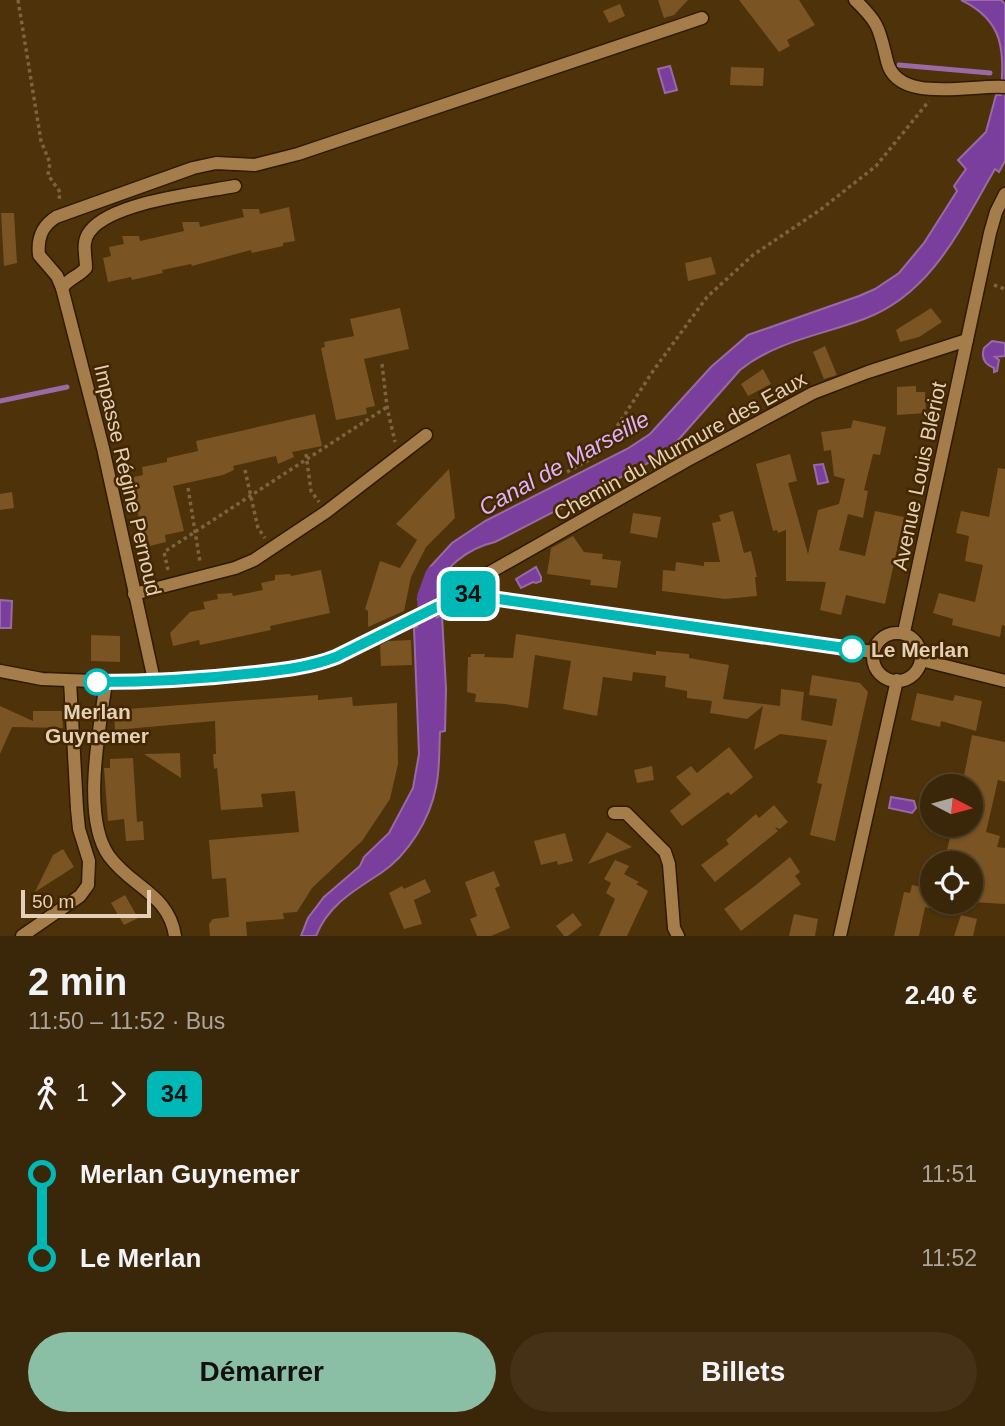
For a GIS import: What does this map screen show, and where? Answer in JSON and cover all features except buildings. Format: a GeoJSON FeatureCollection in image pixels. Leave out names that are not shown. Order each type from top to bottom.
{"type":"FeatureCollection","features":[{"type":"Feature","properties":{"kind":"street"},"geometry":{"type":"LineString","coordinates":[[855,0],[878,25],[887,64],[897,79],[910,86],[1002,87]]}},
{"type":"Feature","properties":{"kind":"street"},"geometry":{"type":"LineString","coordinates":[[56,217],[193,168],[216,163],[255,165],[298,154],[702,18]]}},
{"type":"Feature","properties":{"kind":"street"},"geometry":{"type":"LineString","coordinates":[[62,288],[69,278],[80,274],[86,268],[83,247],[89,232],[102,221],[122,210],[139,205],[234,186]]}},
{"type":"Feature","properties":{"kind":"street","name":"Avenue Louis Blériot"},"geometry":{"type":"LineString","coordinates":[[906,626],[982,281],[990,233],[1005,194]]}},
{"type":"Feature","properties":{"kind":"street","name":"Impasse Régine Pernoud"},"geometry":{"type":"LineString","coordinates":[[56,217],[45,225],[40,235],[39,255],[57,276],[62,288],[103,448],[155,680]]}},
{"type":"Feature","properties":{"kind":"street","name":"Chemin du Murmure des Eaux"},"geometry":{"type":"LineString","coordinates":[[0,671],[24,677],[70,681],[155,680],[221,677],[298,668],[336,657],[463,594],[480,578],[686,461],[813,393],[967,340]]}},
{"type":"Feature","properties":{"kind":"street"},"geometry":{"type":"LineString","coordinates":[[134,594],[244,565],[326,512],[426,435]]}},
{"type":"Feature","properties":{"kind":"street"},"geometry":{"type":"LineString","coordinates":[[463,594],[873,652]]}},
{"type":"Feature","properties":{"kind":"street"},"geometry":{"type":"LineString","coordinates":[[906,626],[919,647],[921,660],[915,673],[909,678],[887,678],[880,674],[876,667],[873,652],[883,638],[906,626]]}},
{"type":"Feature","properties":{"kind":"street"},"geometry":{"type":"LineString","coordinates":[[921,660],[1005,681]]}},
{"type":"Feature","properties":{"kind":"street"},"geometry":{"type":"LineString","coordinates":[[840,936],[897,680]]}},
{"type":"Feature","properties":{"kind":"street"},"geometry":{"type":"LineString","coordinates":[[22,936],[80,896],[88,885],[89,861],[79,829],[77,809],[70,681]]}},
{"type":"Feature","properties":{"kind":"street"},"geometry":{"type":"LineString","coordinates":[[106,682],[93,770],[100,840],[120,869],[160,901],[173,921],[175,936]]}},
{"type":"Feature","properties":{"kind":"street"},"geometry":{"type":"LineString","coordinates":[[614,813],[626,813],[665,852],[669,864],[674,928],[678,936]]}},
{"type":"Feature","properties":{"kind":"path"},"geometry":{"type":"LineString","coordinates":[[18,0],[41,141],[50,163],[48,175],[60,192],[56,217]]}},
{"type":"Feature","properties":{"kind":"path"},"geometry":{"type":"LineString","coordinates":[[567,472],[601,451],[653,371],[707,297],[753,255],[820,211],[876,166],[939,88]]}},
{"type":"Feature","properties":{"kind":"path"},"geometry":{"type":"LineString","coordinates":[[382,364],[387,407],[399,456]]}},
{"type":"Feature","properties":{"kind":"path"},"geometry":{"type":"LineString","coordinates":[[171,585],[164,552],[387,407]]}},
{"type":"Feature","properties":{"kind":"path"},"geometry":{"type":"LineString","coordinates":[[306,454],[311,491],[326,512]]}},
{"type":"Feature","properties":{"kind":"path"},"geometry":{"type":"LineString","coordinates":[[245,470],[258,528],[274,548]]}},
{"type":"Feature","properties":{"kind":"path"},"geometry":{"type":"LineString","coordinates":[[188,488],[203,576]]}},
{"type":"Feature","properties":{"kind":"shaded area"},"geometry":{"type":"Polygon","coordinates":[[[961,0],[1001,0],[1005,4],[1005,161],[999,172],[995,169],[957,235],[926,276],[888,308],[864,319],[784,345],[754,360],[740,370],[662,456],[495,542],[466,554],[449,568],[435,596],[418,599],[430,567],[452,543],[485,521],[627,449],[650,434],[711,367],[748,335],[859,296],[899,273],[924,243],[957,191],[954,186],[966,169],[958,160],[986,132],[996,95],[1001,95],[999,39],[986,18],[961,0]]]}},
{"type":"Feature","properties":{"kind":"shaded area"},"geometry":{"type":"Polygon","coordinates":[[[670,66],[677,90],[665,93],[658,69],[670,66]]]}},
{"type":"Feature","properties":{"kind":"shaded area"},"geometry":{"type":"Polygon","coordinates":[[[992,341],[1005,343],[1005,356],[995,357],[999,360],[997,371],[994,372],[994,368],[984,360],[983,354],[984,348],[992,341]]]}},
{"type":"Feature","properties":{"kind":"shaded area"},"geometry":{"type":"Polygon","coordinates":[[[823,464],[828,482],[818,484],[814,465],[823,464]]]}},
{"type":"Feature","properties":{"kind":"shaded area"},"geometry":{"type":"Polygon","coordinates":[[[536,567],[541,581],[521,588],[516,579],[536,567]]]}},
{"type":"Feature","properties":{"kind":"shaded area"},"geometry":{"type":"Polygon","coordinates":[[[0,600],[12,601],[11,628],[0,628],[0,600]]]}},
{"type":"Feature","properties":{"kind":"shaded area"},"geometry":{"type":"Polygon","coordinates":[[[442,615],[445,731],[440,732],[439,766],[429,811],[409,846],[391,865],[335,907],[316,936],[301,936],[308,918],[324,897],[360,866],[364,857],[389,833],[413,788],[419,754],[414,628],[442,615]]]}},
{"type":"Feature","properties":{"kind":"shaded area"},"geometry":{"type":"Polygon","coordinates":[[[891,797],[914,801],[916,808],[912,813],[889,808],[891,797]]]}},
{"type":"Feature","properties":{"kind":"waterway"},"geometry":{"type":"LineString","coordinates":[[899,65],[990,73]]}},
{"type":"Feature","properties":{"kind":"waterway"},"geometry":{"type":"LineString","coordinates":[[0,401],[67,387]]}},
{"type":"Feature","properties":{"kind":"waterway","name":"Canal de Marseille"},"geometry":{"type":"LineString","coordinates":[[428,644],[426,597],[434,575]]}},
{"type":"Feature","properties":{"kind":"bus line","name":"34"},"geometry":{"type":"LineString","coordinates":[[97,682],[221,677],[319,663],[463,594],[852,649]]}},
{"type":"Feature","properties":{"kind":"place","name":"Le Merlan"},"geometry":{"type":"Point","coordinates":[852,649]}},
{"type":"Feature","properties":{"kind":"place","name":"Merlan Guynemer"},"geometry":{"type":"Point","coordinates":[97,682]}}]}
